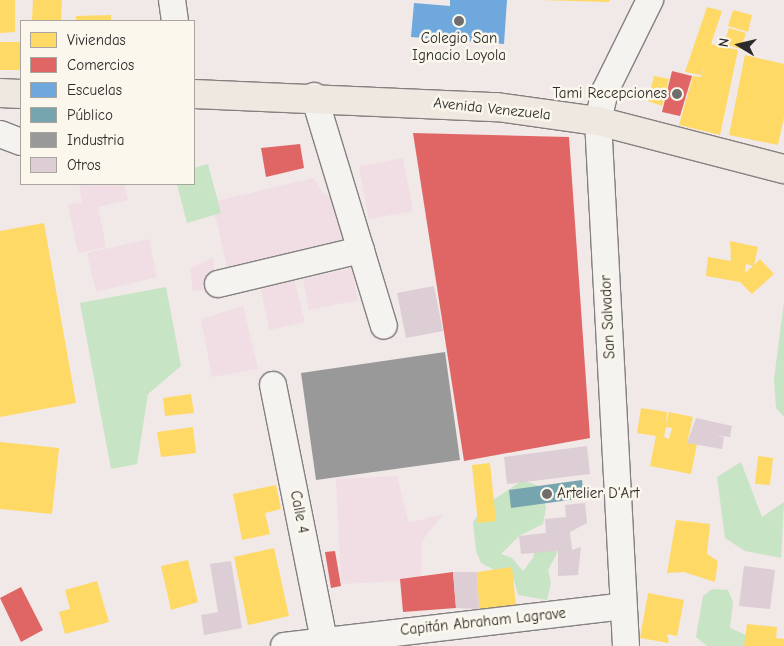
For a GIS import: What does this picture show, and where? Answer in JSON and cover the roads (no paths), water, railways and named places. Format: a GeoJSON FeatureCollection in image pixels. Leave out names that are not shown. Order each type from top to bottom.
{"type":"FeatureCollection","features":[{"type":"Feature","properties":{"kind":"main road"},"geometry":{"type":"LineString","coordinates":[[0,93],[20,94]]}},
{"type":"Feature","properties":{"kind":"main road","name":"Avenida Venezuela"},"geometry":{"type":"LineString","coordinates":[[195,94],[314,96],[497,107],[598,121],[784,169]]}},
{"type":"Feature","properties":{"kind":"street"},"geometry":{"type":"LineString","coordinates":[[172,0],[175,20]]}},
{"type":"Feature","properties":{"kind":"street","name":"San Salvador"},"geometry":{"type":"LineString","coordinates":[[626,646],[622,606],[598,121],[605,91],[650,0]]}},
{"type":"Feature","properties":{"kind":"street"},"geometry":{"type":"LineString","coordinates":[[314,96],[384,326]]}},
{"type":"Feature","properties":{"kind":"street"},"geometry":{"type":"LineString","coordinates":[[0,134],[20,142]]}},
{"type":"Feature","properties":{"kind":"street"},"geometry":{"type":"LineString","coordinates":[[218,284],[362,250]]}},
{"type":"Feature","properties":{"kind":"street","name":"Calle 4"},"geometry":{"type":"LineString","coordinates":[[273,385],[324,640]]}},
{"type":"Feature","properties":{"kind":"street","name":"Capitán Abraham Lagrave"},"geometry":{"type":"LineString","coordinates":[[284,646],[622,606]]}},
{"type":"Feature","properties":{"kind":"place","name":"Colegio San Ignacio Loyola"},"geometry":{"type":"Point","coordinates":[459,21]}},
{"type":"Feature","properties":{"kind":"place","name":"Tami Recepciones"},"geometry":{"type":"Point","coordinates":[677,94]}},
{"type":"Feature","properties":{"kind":"place","name":"Artelier D'Art"},"geometry":{"type":"Point","coordinates":[547,494]}}]}
